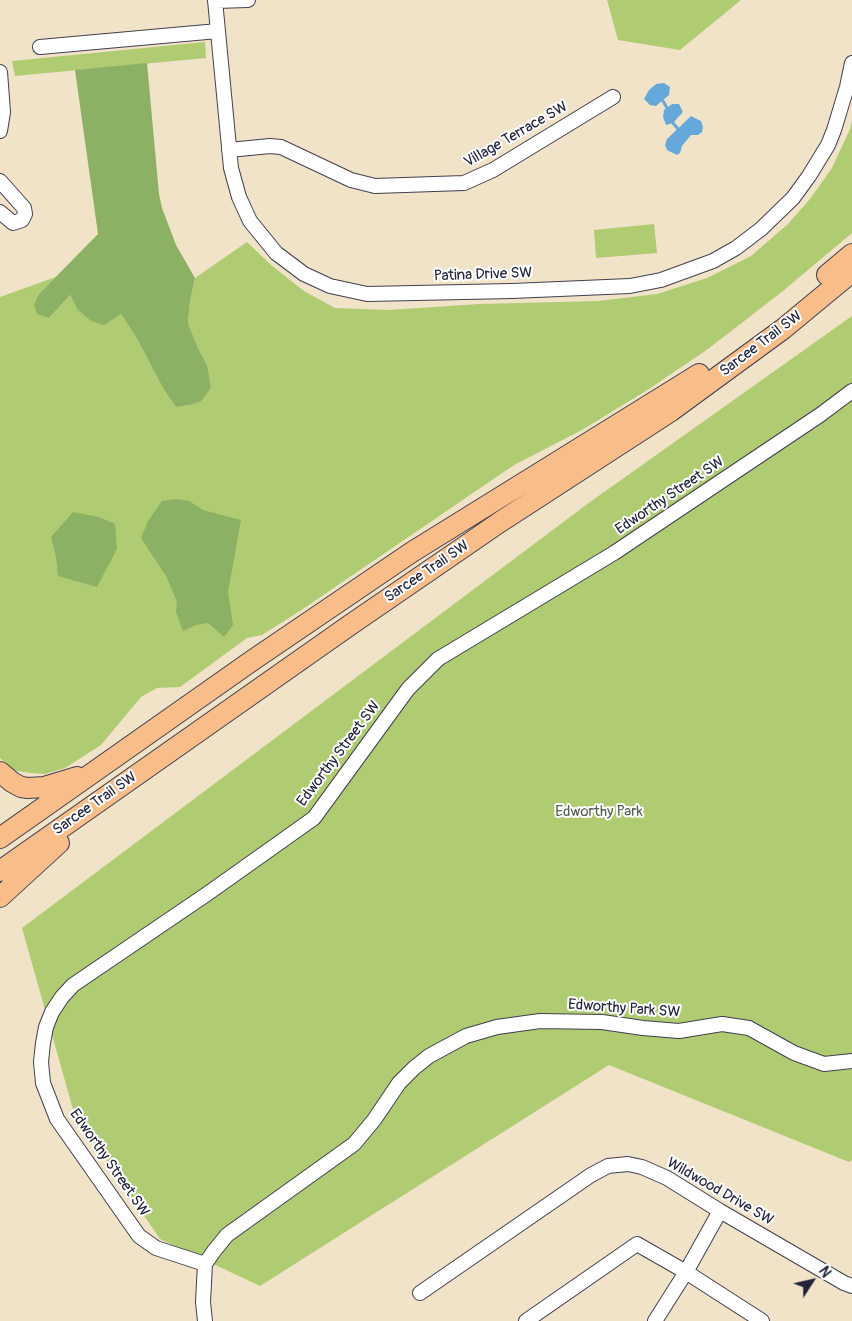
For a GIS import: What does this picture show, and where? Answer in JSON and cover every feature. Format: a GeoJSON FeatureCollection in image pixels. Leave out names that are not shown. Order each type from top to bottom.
{"type":"FeatureCollection","features":[{"type":"Feature","properties":{"kind":"highway","name":"Sarcee Trail SW"},"geometry":{"type":"LineString","coordinates":[[0,838],[302,626],[412,552],[686,384],[749,338],[852,254]]}},
{"type":"Feature","properties":{"kind":"highway","name":"Sarcee Trail SW"},"geometry":{"type":"LineString","coordinates":[[0,871],[469,544],[671,411],[776,335],[852,272]]}},
{"type":"Feature","properties":{"kind":"highway"},"geometry":{"type":"LineString","coordinates":[[0,772],[21,787],[35,788],[91,773]]}},
{"type":"Feature","properties":{"kind":"highway"},"geometry":{"type":"LineString","coordinates":[[0,897],[74,830],[104,798]]}},
{"type":"Feature","properties":{"kind":"street"},"geometry":{"type":"LineString","coordinates":[[215,0],[248,0]]}},
{"type":"Feature","properties":{"kind":"street","name":"Patina Drive SW"},"geometry":{"type":"LineString","coordinates":[[215,0],[231,168],[239,197],[250,221],[276,253],[289,264],[318,281],[352,292],[380,295],[630,286],[671,276],[726,254],[756,234],[786,205],[809,176],[828,145],[844,101],[852,63]]}},
{"type":"Feature","properties":{"kind":"street"},"geometry":{"type":"LineString","coordinates":[[40,47],[218,31]]}},
{"type":"Feature","properties":{"kind":"street"},"geometry":{"type":"LineString","coordinates":[[0,72],[3,112],[0,131]]}},
{"type":"Feature","properties":{"kind":"street","name":"Village Terrace SW"},"geometry":{"type":"LineString","coordinates":[[229,150],[270,146],[281,148],[351,180],[375,186],[464,183],[493,170],[613,97]]}},
{"type":"Feature","properties":{"kind":"street"},"geometry":{"type":"LineString","coordinates":[[0,181],[24,208],[25,214],[19,222],[13,223],[0,212]]}},
{"type":"Feature","properties":{"kind":"street","name":"Edworthy Street SW"},"geometry":{"type":"LineString","coordinates":[[205,1264],[156,1248],[140,1236],[56,1119],[43,1083],[42,1062],[46,1027],[52,1012],[62,997],[73,985],[314,818],[408,689],[438,659],[614,553],[820,415],[852,391]]}},
{"type":"Feature","properties":{"kind":"street","name":"Edworthy Park SW"},"geometry":{"type":"LineString","coordinates":[[205,1264],[227,1235],[354,1144],[374,1120],[399,1083],[414,1068],[429,1056],[466,1036],[497,1027],[540,1021],[602,1022],[679,1031],[722,1024],[749,1028],[794,1053],[824,1064],[852,1061]]}},
{"type":"Feature","properties":{"kind":"street","name":"Wildwood Drive SW"},"geometry":{"type":"LineString","coordinates":[[420,1294],[591,1175],[608,1166],[628,1164],[642,1167],[667,1178],[720,1211],[852,1286]]}},
{"type":"Feature","properties":{"kind":"street"},"geometry":{"type":"LineString","coordinates":[[655,1321],[686,1272],[720,1211]]}},
{"type":"Feature","properties":{"kind":"street"},"geometry":{"type":"LineString","coordinates":[[526,1321],[637,1244],[686,1272],[762,1321]]}},
{"type":"Feature","properties":{"kind":"street"},"geometry":{"type":"LineString","coordinates":[[205,1264],[203,1302],[206,1321]]}},
{"type":"Feature","properties":{"kind":"green space"},"geometry":{"type":"Polygon","coordinates":[[[607,0],[741,0],[680,50],[618,40],[607,0]]]}},
{"type":"Feature","properties":{"kind":"green space"},"geometry":{"type":"Polygon","coordinates":[[[205,42],[206,58],[15,76],[12,61],[205,42]]]}},
{"type":"Feature","properties":{"kind":"green space"},"geometry":{"type":"Polygon","coordinates":[[[147,63],[159,194],[162,208],[176,245],[195,278],[188,323],[207,365],[211,388],[201,401],[176,407],[164,390],[136,337],[121,314],[104,325],[91,321],[77,309],[70,295],[49,318],[37,314],[34,305],[39,294],[98,234],[75,70],[147,63]]]}},
{"type":"Feature","properties":{"kind":"green space"},"geometry":{"type":"Polygon","coordinates":[[[852,121],[852,233],[783,291],[708,349],[649,389],[582,430],[514,465],[300,611],[262,635],[247,638],[180,687],[157,688],[141,697],[101,745],[65,768],[45,774],[30,773],[12,770],[0,758],[0,297],[56,277],[39,294],[49,318],[70,295],[77,309],[121,314],[136,337],[164,390],[176,407],[190,405],[207,365],[188,323],[195,278],[247,242],[271,265],[304,291],[335,308],[388,310],[479,304],[598,301],[657,294],[707,278],[751,256],[788,224],[810,199],[832,168],[852,121]]]}},
{"type":"Feature","properties":{"kind":"green space"},"geometry":{"type":"Polygon","coordinates":[[[654,224],[657,253],[596,258],[594,230],[654,224]]]}},
{"type":"Feature","properties":{"kind":"green space","name":"Edworthy Park"},"geometry":{"type":"Polygon","coordinates":[[[852,316],[852,1160],[849,1162],[609,1065],[260,1286],[160,1239],[74,1113],[22,928],[590,502],[852,316]]]}},
{"type":"Feature","properties":{"kind":"green space"},"geometry":{"type":"Polygon","coordinates":[[[177,499],[189,501],[203,510],[241,520],[228,592],[233,625],[224,637],[208,623],[196,625],[183,631],[176,612],[177,602],[166,576],[141,538],[148,521],[162,501],[177,499]]]}},
{"type":"Feature","properties":{"kind":"green space"},"geometry":{"type":"Polygon","coordinates":[[[73,512],[99,517],[115,524],[117,549],[97,587],[58,576],[51,537],[73,512]]]}},
{"type":"Feature","properties":{"kind":"water"},"geometry":{"type":"Polygon","coordinates":[[[664,83],[670,87],[669,95],[656,106],[650,105],[644,99],[649,90],[656,84],[664,83]]]}},
{"type":"Feature","properties":{"kind":"water"},"geometry":{"type":"Polygon","coordinates":[[[672,104],[679,104],[683,112],[673,123],[666,125],[663,117],[664,110],[672,104]]]}},
{"type":"Feature","properties":{"kind":"water"},"geometry":{"type":"Polygon","coordinates":[[[691,116],[701,121],[702,132],[698,135],[691,135],[677,155],[667,150],[665,145],[667,139],[691,116]]]}},
{"type":"Feature","properties":{"kind":"waterway"},"geometry":{"type":"LineString","coordinates":[[663,101],[667,108]]}},
{"type":"Feature","properties":{"kind":"waterway"},"geometry":{"type":"LineString","coordinates":[[673,123],[678,129]]}}]}
